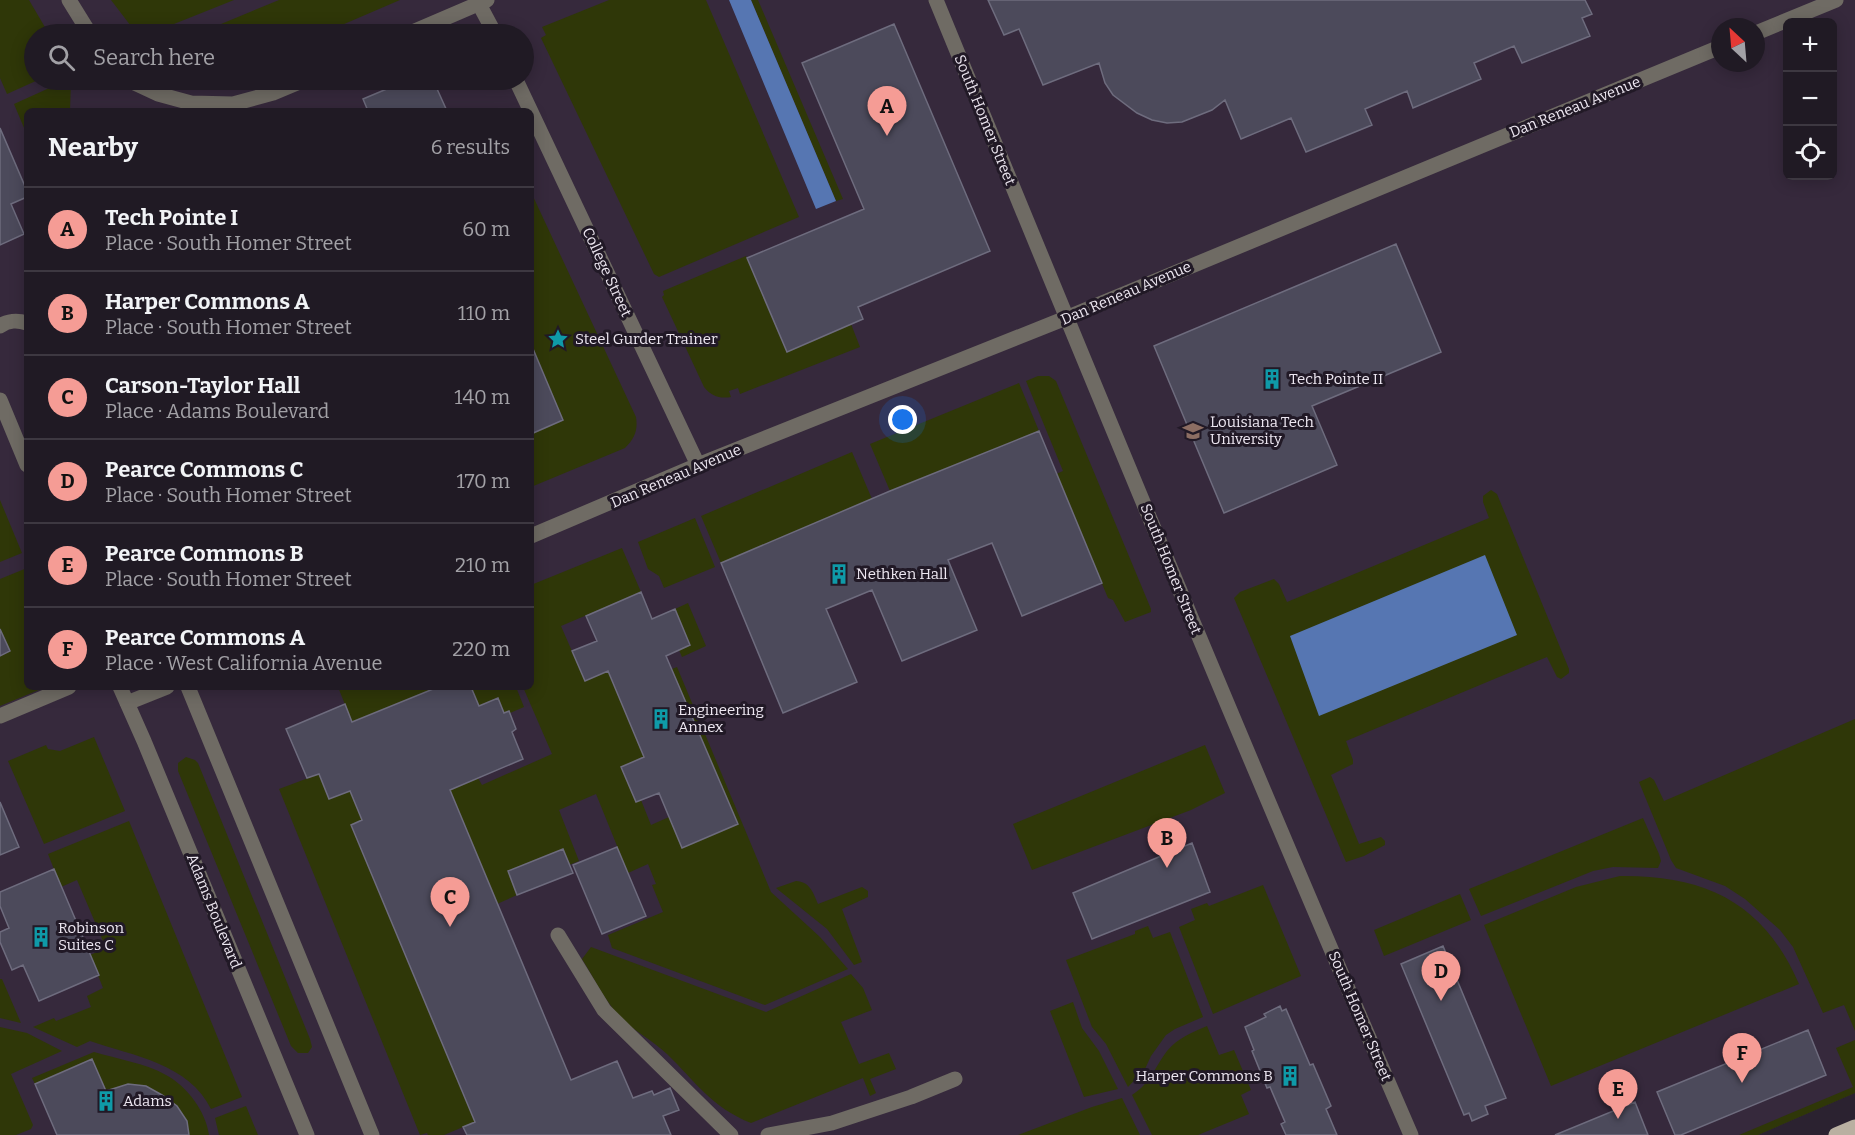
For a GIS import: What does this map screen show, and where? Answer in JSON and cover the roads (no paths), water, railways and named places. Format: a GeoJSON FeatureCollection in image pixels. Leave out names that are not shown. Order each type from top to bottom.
{"type":"FeatureCollection","features":[{"type":"Feature","properties":{"kind":"main road"},"geometry":{"type":"LineString","coordinates":[[1836,1135],[1855,1127]]}},
{"type":"Feature","properties":{"kind":"street"},"geometry":{"type":"LineString","coordinates":[[69,0],[84,24]]}},
{"type":"Feature","properties":{"kind":"street","name":"South Homer Street"},"geometry":{"type":"LineString","coordinates":[[936,0],[1066,318],[1308,896],[1411,1135]]}},
{"type":"Feature","properties":{"kind":"street"},"geometry":{"type":"LineString","coordinates":[[1765,29],[1836,0]]}},
{"type":"Feature","properties":{"kind":"street"},"geometry":{"type":"LineString","coordinates":[[431,24],[483,2],[491,24]]}},
{"type":"Feature","properties":{"kind":"street","name":"Dan Reneau Avenue"},"geometry":{"type":"LineString","coordinates":[[534,535],[698,465],[1066,318],[1711,51]]}},
{"type":"Feature","properties":{"kind":"street"},"geometry":{"type":"LineString","coordinates":[[149,90],[191,103],[233,104],[280,90]]}},
{"type":"Feature","properties":{"kind":"street","name":"College Street"},"geometry":{"type":"LineString","coordinates":[[521,90],[529,108]]}},
{"type":"Feature","properties":{"kind":"street","name":"College Street"},"geometry":{"type":"LineString","coordinates":[[534,118],[698,465]]}},
{"type":"Feature","properties":{"kind":"street"},"geometry":{"type":"LineString","coordinates":[[0,326],[6,322],[24,322]]}},
{"type":"Feature","properties":{"kind":"street"},"geometry":{"type":"LineString","coordinates":[[0,400],[24,458]]}},
{"type":"Feature","properties":{"kind":"street"},"geometry":{"type":"LineString","coordinates":[[0,716],[62,690]]}},
{"type":"Feature","properties":{"kind":"street","name":"Adams Boulevard"},"geometry":{"type":"LineString","coordinates":[[121,690],[307,1135]]}},
{"type":"Feature","properties":{"kind":"street"},"geometry":{"type":"LineString","coordinates":[[127,703],[160,690]]}},
{"type":"Feature","properties":{"kind":"street"},"geometry":{"type":"LineString","coordinates":[[189,690],[372,1135]]}},
{"type":"Feature","properties":{"kind":"street"},"geometry":{"type":"LineString","coordinates":[[558,935],[604,1010],[731,1135]]}},
{"type":"Feature","properties":{"kind":"street"},"geometry":{"type":"LineString","coordinates":[[768,1135],[832,1123],[911,1097],[955,1079]]}},
{"type":"Feature","properties":{"kind":"water"},"geometry":{"type":"Polygon","coordinates":[[[729,0],[751,0],[836,201],[816,209],[729,0]]]}},
{"type":"Feature","properties":{"kind":"water"},"geometry":{"type":"Polygon","coordinates":[[[1485,555],[1517,635],[1319,716],[1290,636],[1485,555]]]}},
{"type":"Feature","properties":{"kind":"place","name":"Tech Pointe I"},"geometry":{"type":"Point","coordinates":[887,136]}},
{"type":"Feature","properties":{"kind":"place","name":"Steel Gurder Trainer"},"geometry":{"type":"Point","coordinates":[558,339]}},
{"type":"Feature","properties":{"kind":"place","name":"Tech Pointe II"},"geometry":{"type":"Point","coordinates":[1272,379]}},
{"type":"Feature","properties":{"kind":"place","name":"Louisiana Tech University"},"geometry":{"type":"Point","coordinates":[1193,431]}},
{"type":"Feature","properties":{"kind":"place","name":"Nethken Hall"},"geometry":{"type":"Point","coordinates":[839,574]}},
{"type":"Feature","properties":{"kind":"place","name":"Engineering Annex"},"geometry":{"type":"Point","coordinates":[661,719]}},
{"type":"Feature","properties":{"kind":"place","name":"Harper Commons A"},"geometry":{"type":"Point","coordinates":[1167,868]}},
{"type":"Feature","properties":{"kind":"place","name":"Carson-Taylor Hall"},"geometry":{"type":"Point","coordinates":[450,927]}},
{"type":"Feature","properties":{"kind":"place","name":"Robinson Suites C"},"geometry":{"type":"Point","coordinates":[41,937]}},
{"type":"Feature","properties":{"kind":"place","name":"Pearce Commons C"},"geometry":{"type":"Point","coordinates":[1441,1001]}},
{"type":"Feature","properties":{"kind":"place","name":"Harper Commons B"},"geometry":{"type":"Point","coordinates":[1290,1076]}},
{"type":"Feature","properties":{"kind":"place","name":"Pearce Commons A"},"geometry":{"type":"Point","coordinates":[1742,1083]}},
{"type":"Feature","properties":{"kind":"place","name":"Adams"},"geometry":{"type":"Point","coordinates":[106,1101]}},
{"type":"Feature","properties":{"kind":"place","name":"Pearce Commons B"},"geometry":{"type":"Point","coordinates":[1618,1119]}}]}
